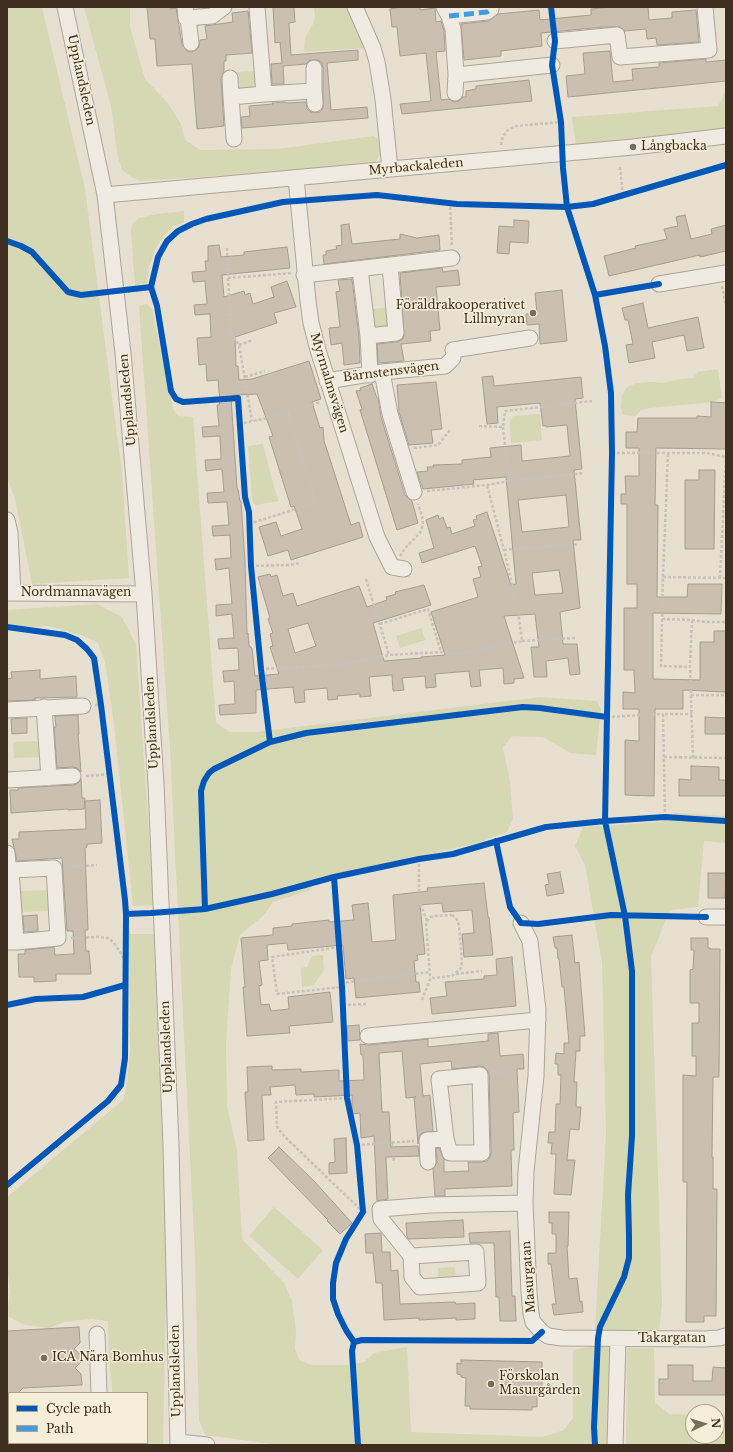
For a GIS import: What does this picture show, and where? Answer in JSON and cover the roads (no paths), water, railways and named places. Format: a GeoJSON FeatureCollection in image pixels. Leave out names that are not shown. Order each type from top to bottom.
{"type":"FeatureCollection","features":[{"type":"Feature","properties":{"kind":"street","name":"Upplandsleden"},"geometry":{"type":"LineString","coordinates":[[65,7],[105,195],[124,352],[144,594],[156,791],[171,1129],[178,1443]]}},
{"type":"Feature","properties":{"kind":"street"},"geometry":{"type":"LineString","coordinates":[[191,43],[187,12],[212,16],[224,7]]}},
{"type":"Feature","properties":{"kind":"street"},"geometry":{"type":"LineString","coordinates":[[257,7],[264,94]]}},
{"type":"Feature","properties":{"kind":"street"},"geometry":{"type":"LineString","coordinates":[[355,7],[373,48],[377,62],[390,169]]}},
{"type":"Feature","properties":{"kind":"street"},"geometry":{"type":"LineString","coordinates":[[455,93],[456,75],[453,29],[446,12],[488,12],[491,7]]}},
{"type":"Feature","properties":{"kind":"street"},"geometry":{"type":"LineString","coordinates":[[555,41],[618,35],[620,57],[709,50],[705,7]]}},
{"type":"Feature","properties":{"kind":"street"},"geometry":{"type":"LineString","coordinates":[[456,75],[552,65]]}},
{"type":"Feature","properties":{"kind":"street"},"geometry":{"type":"LineString","coordinates":[[231,97],[264,94],[314,97],[314,68]]}},
{"type":"Feature","properties":{"kind":"street"},"geometry":{"type":"LineString","coordinates":[[230,78],[234,139]]}},
{"type":"Feature","properties":{"kind":"street","name":"Myrbackaleden"},"geometry":{"type":"LineString","coordinates":[[105,195],[641,146],[726,136]]}},
{"type":"Feature","properties":{"kind":"street","name":"Myrmalmsvägen"},"geometry":{"type":"LineString","coordinates":[[296,178],[304,273],[311,323],[327,381],[377,537],[398,568]]}},
{"type":"Feature","properties":{"kind":"street"},"geometry":{"type":"LineString","coordinates":[[304,273],[390,266],[452,258]]}},
{"type":"Feature","properties":{"kind":"street"},"geometry":{"type":"LineString","coordinates":[[368,336],[396,332],[390,266]]}},
{"type":"Feature","properties":{"kind":"street"},"geometry":{"type":"LineString","coordinates":[[360,268],[368,336],[376,374],[414,492]]}},
{"type":"Feature","properties":{"kind":"street"},"geometry":{"type":"LineString","coordinates":[[659,284],[723,273]]}},
{"type":"Feature","properties":{"kind":"street","name":"Bärnstensvägen"},"geometry":{"type":"LineString","coordinates":[[327,381],[445,366],[453,354],[530,338]]}},
{"type":"Feature","properties":{"kind":"street"},"geometry":{"type":"LineString","coordinates":[[7,520],[10,533],[10,593]]}},
{"type":"Feature","properties":{"kind":"street","name":"Nordmannavägen"},"geometry":{"type":"LineString","coordinates":[[10,593],[144,594]]}},
{"type":"Feature","properties":{"kind":"street"},"geometry":{"type":"LineString","coordinates":[[7,710],[82,706]]}},
{"type":"Feature","properties":{"kind":"street"},"geometry":{"type":"LineString","coordinates":[[44,707],[49,778]]}},
{"type":"Feature","properties":{"kind":"street"},"geometry":{"type":"LineString","coordinates":[[7,780],[73,776]]}},
{"type":"Feature","properties":{"kind":"street"},"geometry":{"type":"LineString","coordinates":[[7,853],[11,942],[58,938],[54,868],[8,866]]}},
{"type":"Feature","properties":{"kind":"street"},"geometry":{"type":"LineString","coordinates":[[706,917],[726,917]]}},
{"type":"Feature","properties":{"kind":"street","name":"Masurgatan"},"geometry":{"type":"LineString","coordinates":[[521,923],[530,941],[538,1020],[536,1076],[526,1171],[525,1202],[531,1314],[533,1322],[548,1336],[562,1338],[618,1339]]}},
{"type":"Feature","properties":{"kind":"street"},"geometry":{"type":"LineString","coordinates":[[368,1036],[538,1020]]}},
{"type":"Feature","properties":{"kind":"street"},"geometry":{"type":"LineString","coordinates":[[480,1075],[482,1153],[450,1153],[446,1139],[439,1079],[480,1075]]}},
{"type":"Feature","properties":{"kind":"street"},"geometry":{"type":"LineString","coordinates":[[428,1162],[427,1140],[446,1139]]}},
{"type":"Feature","properties":{"kind":"street"},"geometry":{"type":"LineString","coordinates":[[411,1256],[476,1252],[478,1283],[420,1287],[412,1277],[411,1256],[381,1219],[380,1209],[430,1205],[525,1202]]}},
{"type":"Feature","properties":{"kind":"street"},"geometry":{"type":"LineString","coordinates":[[97,1334],[99,1392]]}},
{"type":"Feature","properties":{"kind":"street","name":"Takargatan"},"geometry":{"type":"LineString","coordinates":[[618,1339],[704,1339],[726,1336]]}},
{"type":"Feature","properties":{"kind":"street"},"geometry":{"type":"LineString","coordinates":[[615,1445],[618,1339]]}},
{"type":"Feature","properties":{"kind":"street"},"geometry":{"type":"LineString","coordinates":[[178,1443],[207,1445]]}},
{"type":"Feature","properties":{"kind":"place","name":"Långbacka"},"geometry":{"type":"Point","coordinates":[633,147]}},
{"type":"Feature","properties":{"kind":"place","name":"Föräldrakooperativet Lillmyran"},"geometry":{"type":"Point","coordinates":[533,313]}},
{"type":"Feature","properties":{"kind":"place","name":"ICA Nära Bomhus"},"geometry":{"type":"Point","coordinates":[44,1358]}},
{"type":"Feature","properties":{"kind":"place","name":"Förskolan Masurgården"},"geometry":{"type":"Point","coordinates":[491,1384]}}]}
